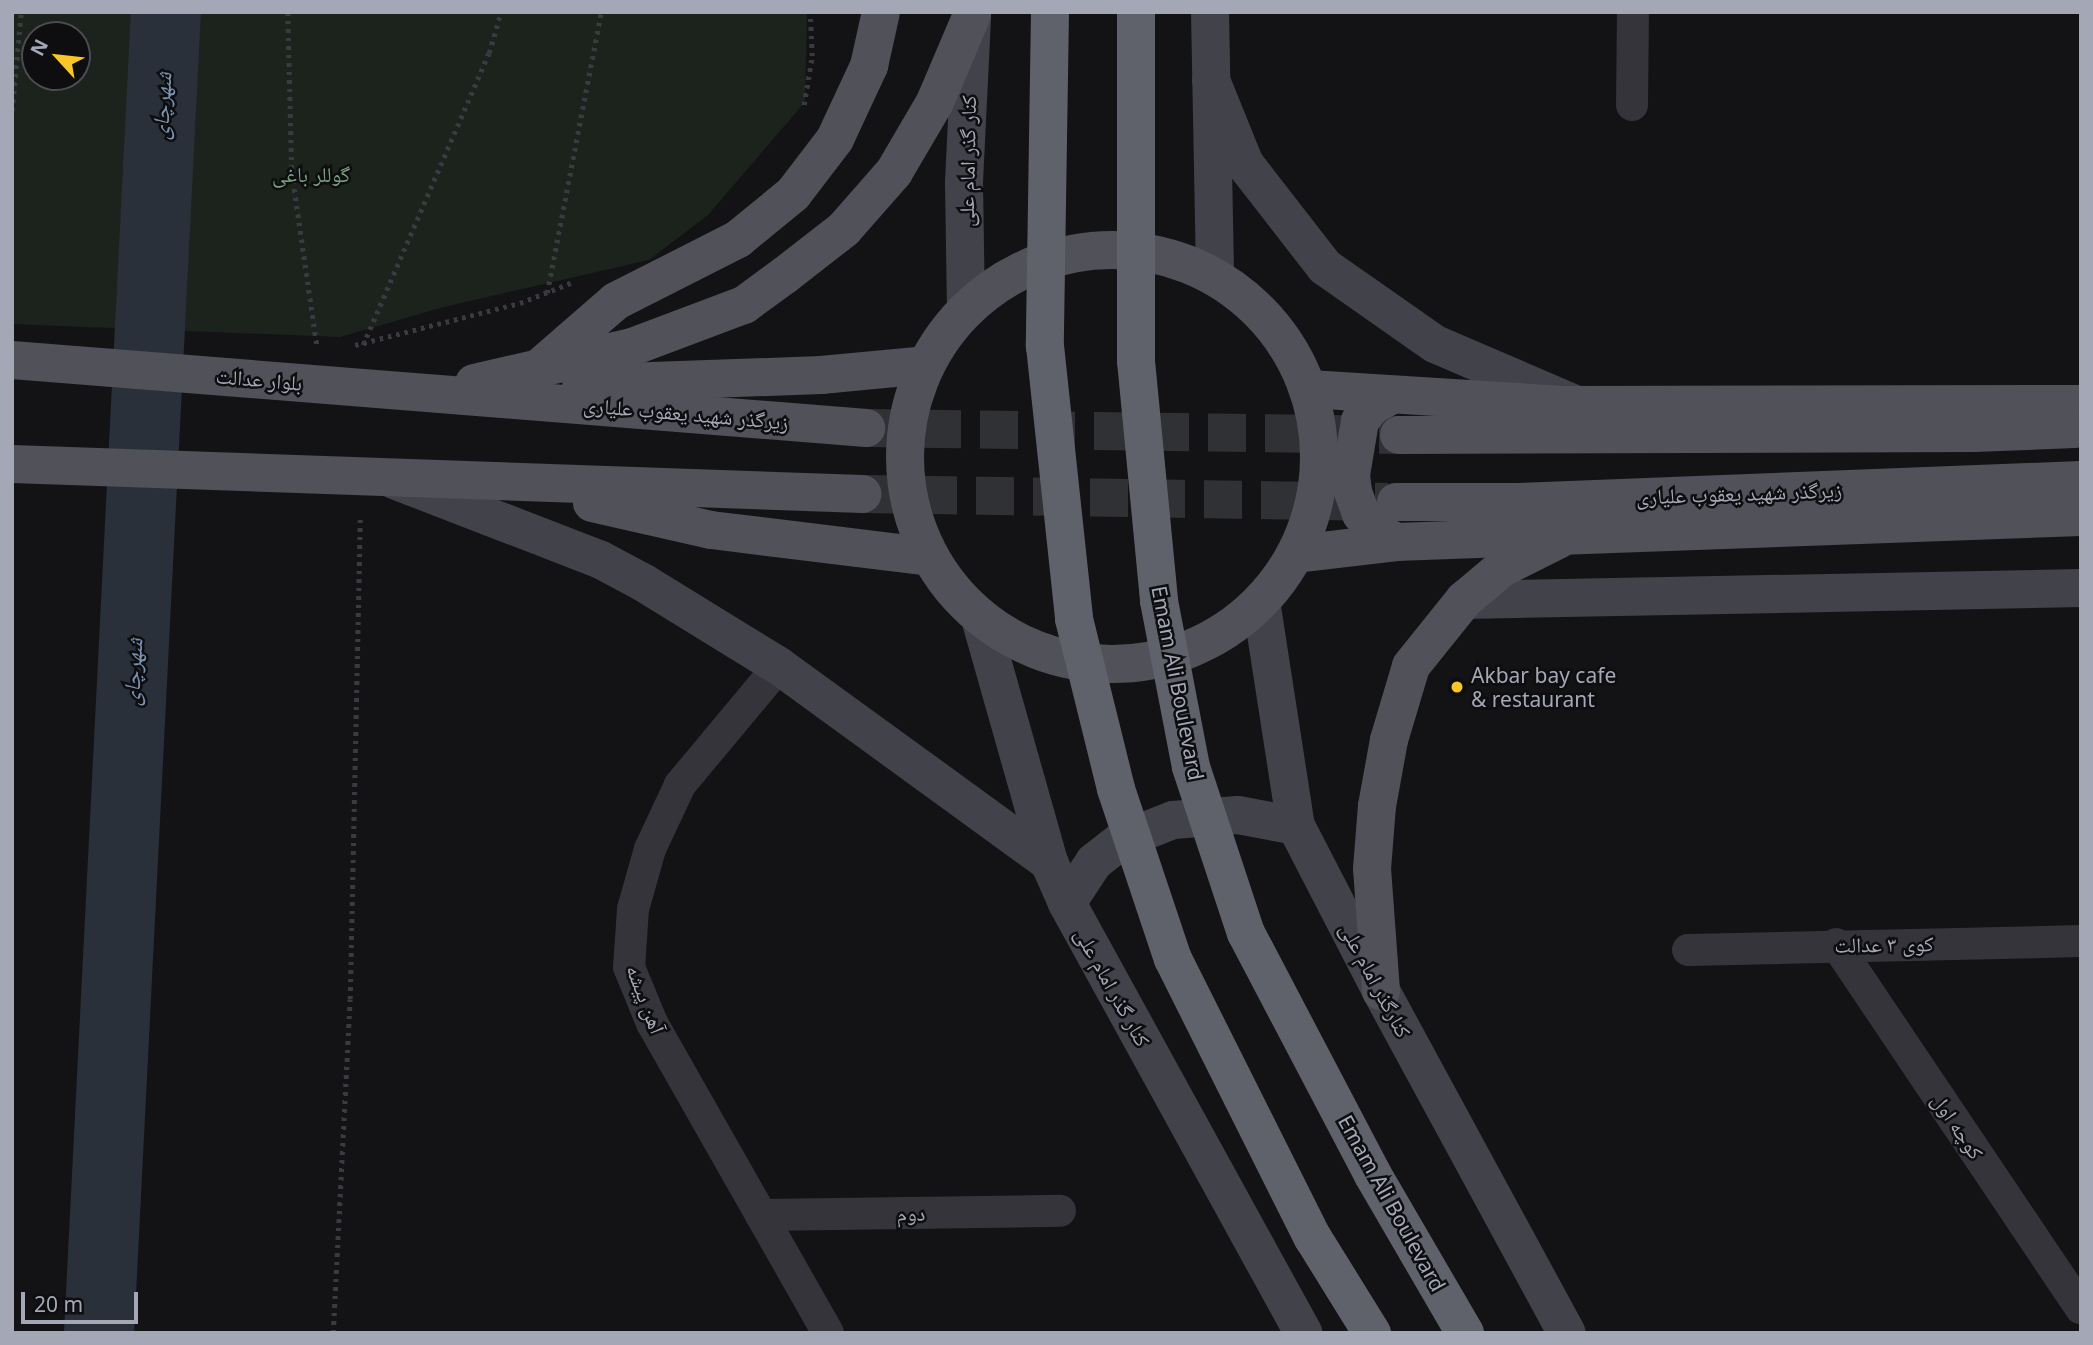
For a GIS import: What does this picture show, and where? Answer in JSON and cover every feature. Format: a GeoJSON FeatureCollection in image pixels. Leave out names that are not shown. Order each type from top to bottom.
{"type":"FeatureCollection","features":[{"type":"Feature","properties":{"kind":"highway"},"geometry":{"type":"LineString","coordinates":[[1050,12],[1045,346],[1074,620],[1116,789],[1173,959],[1313,1238],[1372,1333]]}},
{"type":"Feature","properties":{"kind":"highway","name":"Emam Ali Boulevard"},"geometry":{"type":"LineString","coordinates":[[1136,12],[1136,361],[1159,601],[1191,767],[1246,933],[1373,1175],[1465,1333]]}},
{"type":"Feature","properties":{"kind":"main road"},"geometry":{"type":"LineString","coordinates":[[535,372],[616,301],[738,239],[793,194],[835,139],[869,66],[881,12]]}},
{"type":"Feature","properties":{"kind":"main road"},"geometry":{"type":"LineString","coordinates":[[1210,12],[1215,275]]}},
{"type":"Feature","properties":{"kind":"main road"},"geometry":{"type":"LineString","coordinates":[[422,393],[535,372],[632,347],[744,305],[844,229],[894,172],[935,102],[972,14]]}},
{"type":"Feature","properties":{"kind":"main road","name":"کنار گذر امام علی"},"geometry":{"type":"LineString","coordinates":[[965,310],[964,182],[972,14]]}},
{"type":"Feature","properties":{"kind":"main road"},"geometry":{"type":"LineString","coordinates":[[1211,80],[1245,164],[1325,267],[1435,344],[1577,405]]}},
{"type":"Feature","properties":{"kind":"main road"},"geometry":{"type":"LineString","coordinates":[[1084,250],[1152,252],[1215,275],[1255,305],[1287,343],[1309,389],[1318,422],[1318,489],[1310,523],[1296,554],[1262,601],[1213,639],[1155,661],[1093,665],[1033,650],[980,618],[952,590],[930,557],[914,521],[906,481],[905,442],[912,402],[926,365],[965,310],[1020,271],[1084,250]]}},
{"type":"Feature","properties":{"kind":"main road","name":"بلوار عدالت"},"geometry":{"type":"LineString","coordinates":[[12,360],[506,399]]}},
{"type":"Feature","properties":{"kind":"main road"},"geometry":{"type":"LineString","coordinates":[[506,399],[623,382],[821,375],[926,365]]}},
{"type":"Feature","properties":{"kind":"main road"},"geometry":{"type":"LineString","coordinates":[[803,542],[845,529],[876,508],[888,485],[891,451],[885,415],[874,399],[853,384],[821,375]]}},
{"type":"Feature","properties":{"kind":"main road"},"geometry":{"type":"LineString","coordinates":[[1309,389],[1577,405],[2081,404]]}},
{"type":"Feature","properties":{"kind":"main road"},"geometry":{"type":"LineString","coordinates":[[1392,395],[1372,406],[1360,421],[1352,475],[1353,492],[1361,514],[1375,530],[1396,542]]}},
{"type":"Feature","properties":{"kind":"main road","name":"زیرگذر شهید یعقوب علیاری"},"geometry":{"type":"LineString","coordinates":[[506,399],[866,428]]}},
{"type":"Feature","properties":{"kind":"main road"},"geometry":{"type":"LineString","coordinates":[[1399,435],[1973,433],[2081,429]]}},
{"type":"Feature","properties":{"kind":"main road"},"geometry":{"type":"LineString","coordinates":[[12,464],[505,484],[862,494]]}},
{"type":"Feature","properties":{"kind":"main road"},"geometry":{"type":"LineString","coordinates":[[377,479],[601,560],[779,666],[1049,862]]}},
{"type":"Feature","properties":{"kind":"main road","name":"زیرگذر شهید یعقوب علیاری"},"geometry":{"type":"LineString","coordinates":[[1396,502],[1517,502],[2081,480]]}},
{"type":"Feature","properties":{"kind":"main road"},"geometry":{"type":"LineString","coordinates":[[505,484],[711,530],[930,557]]}},
{"type":"Feature","properties":{"kind":"main road"},"geometry":{"type":"LineString","coordinates":[[1296,554],[1396,542],[2081,517]]}},
{"type":"Feature","properties":{"kind":"main road"},"geometry":{"type":"LineString","coordinates":[[1381,991],[1372,869],[1377,806],[1389,740],[1411,666],[1464,600],[1502,568],[1569,535]]}},
{"type":"Feature","properties":{"kind":"main road"},"geometry":{"type":"LineString","coordinates":[[1464,600],[2081,588]]}},
{"type":"Feature","properties":{"kind":"main road","name":"کنارگذر امام علی"},"geometry":{"type":"LineString","coordinates":[[1262,601],[1296,826],[1381,991],[1567,1333]]}},
{"type":"Feature","properties":{"kind":"main road","name":"کنار گذر امام علی"},"geometry":{"type":"LineString","coordinates":[[980,618],[1049,862],[1067,903],[1303,1333]]}},
{"type":"Feature","properties":{"kind":"main road"},"geometry":{"type":"LineString","coordinates":[[1067,903],[1094,862],[1122,840],[1173,820],[1238,815],[1296,826]]}},
{"type":"Feature","properties":{"kind":"street"},"geometry":{"type":"LineString","coordinates":[[1632,105],[1633,12]]}},
{"type":"Feature","properties":{"kind":"street","name":"آهن پیشه"},"geometry":{"type":"LineString","coordinates":[[779,666],[680,785],[650,849],[643,873],[633,909],[629,967],[652,1023],[828,1333]]}},
{"type":"Feature","properties":{"kind":"street","name":"کوی ۳ عدالت"},"geometry":{"type":"LineString","coordinates":[[1688,950],[1836,944],[2081,941]]}},
{"type":"Feature","properties":{"kind":"street","name":"کوچه اول"},"geometry":{"type":"LineString","coordinates":[[1836,944],[2081,1308]]}},
{"type":"Feature","properties":{"kind":"street","name":"دوم"},"geometry":{"type":"LineString","coordinates":[[761,1215],[1060,1210]]}},
{"type":"Feature","properties":{"kind":"path"},"geometry":{"type":"LineString","coordinates":[[12,111],[21,12]]}},
{"type":"Feature","properties":{"kind":"path"},"geometry":{"type":"LineString","coordinates":[[288,12],[292,173],[317,347],[329,347]]}},
{"type":"Feature","properties":{"kind":"path"},"geometry":{"type":"LineString","coordinates":[[349,387],[363,344],[489,53],[501,12]]}},
{"type":"Feature","properties":{"kind":"path"},"geometry":{"type":"LineString","coordinates":[[547,293],[601,12]]}},
{"type":"Feature","properties":{"kind":"path"},"geometry":{"type":"LineString","coordinates":[[801,113],[812,55],[810,12]]}},
{"type":"Feature","properties":{"kind":"path"},"geometry":{"type":"LineString","coordinates":[[352,345],[547,293],[585,276]]}},
{"type":"Feature","properties":{"kind":"path"},"geometry":{"type":"LineString","coordinates":[[333,1333],[377,479]]}},
{"type":"Feature","properties":{"kind":"green space","name":"گوللر باغی"},"geometry":{"type":"Polygon","coordinates":[[[12,12],[807,12],[805,102],[708,215],[649,260],[444,307],[340,337],[12,324],[12,12]]]}},
{"type":"Feature","properties":{"kind":"waterway","name":"شهرچای"},"geometry":{"type":"LineString","coordinates":[[99,1333],[166,12]]}},
{"type":"Feature","properties":{"kind":"tunnel"},"geometry":{"type":"LineString","coordinates":[[866,428],[1399,435]]}},
{"type":"Feature","properties":{"kind":"tunnel"},"geometry":{"type":"LineString","coordinates":[[862,494],[1388,502]]}},
{"type":"Feature","properties":{"kind":"place","name":"Akbar bay cafe & restaurant"},"geometry":{"type":"Point","coordinates":[1457,687]}}]}
